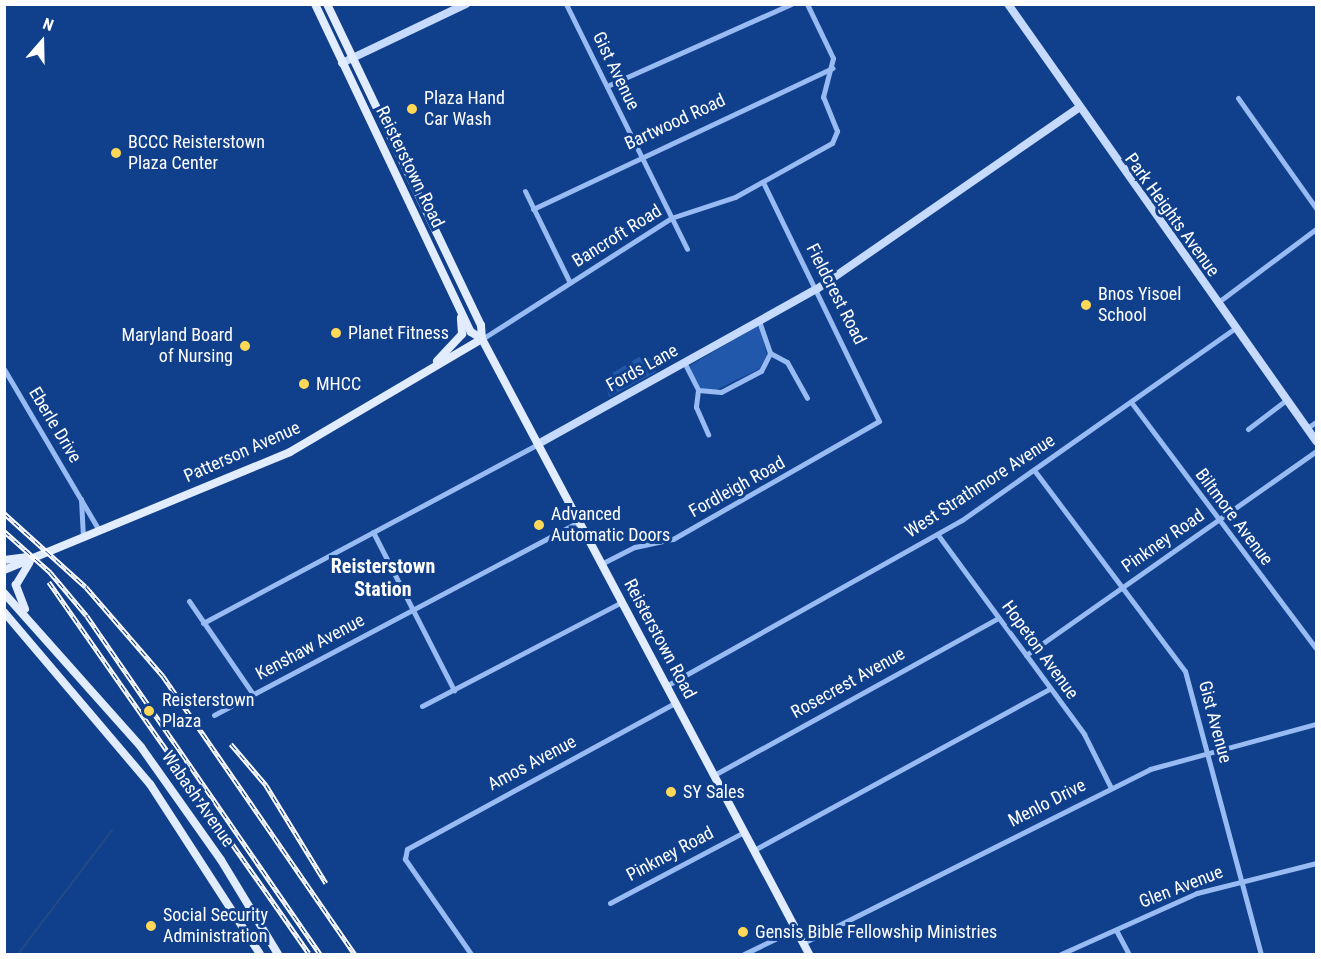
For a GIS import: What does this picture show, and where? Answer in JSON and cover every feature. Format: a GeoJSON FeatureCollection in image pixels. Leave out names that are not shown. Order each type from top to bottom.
{"type":"FeatureCollection","features":[{"type":"Feature","properties":{"kind":"main road","name":"Reisterstown Road"},"geometry":{"type":"LineString","coordinates":[[315,4],[471,332],[482,339]]}},
{"type":"Feature","properties":{"kind":"main road","name":"Reisterstown Road"},"geometry":{"type":"LineString","coordinates":[[327,4],[351,59],[481,325],[482,339],[809,954]]}},
{"type":"Feature","properties":{"kind":"main road"},"geometry":{"type":"LineString","coordinates":[[386,154],[411,182]]}},
{"type":"Feature","properties":{"kind":"main road"},"geometry":{"type":"LineString","coordinates":[[430,368],[463,331],[441,266]]}},
{"type":"Feature","properties":{"kind":"main road","name":"Patterson Avenue"},"geometry":{"type":"LineString","coordinates":[[4,570],[290,452],[482,339]]}},
{"type":"Feature","properties":{"kind":"main road"},"geometry":{"type":"LineString","coordinates":[[4,560],[43,554]]}},
{"type":"Feature","properties":{"kind":"main road"},"geometry":{"type":"LineString","coordinates":[[38,630],[19,600],[16,585],[22,569],[43,554]]}},
{"type":"Feature","properties":{"kind":"main road","name":"Wabash Avenue"},"geometry":{"type":"LineString","coordinates":[[4,593],[161,774],[278,954]]}},
{"type":"Feature","properties":{"kind":"main road","name":"Wabash Avenue"},"geometry":{"type":"LineString","coordinates":[[4,612],[30,639],[150,784],[260,954]]}},
{"type":"Feature","properties":{"kind":"street"},"geometry":{"type":"LineString","coordinates":[[342,63],[466,4]]}},
{"type":"Feature","properties":{"kind":"street","name":"Gist Avenue"},"geometry":{"type":"LineString","coordinates":[[566,4],[687,249]]}},
{"type":"Feature","properties":{"kind":"street"},"geometry":{"type":"LineString","coordinates":[[607,86],[791,4]]}},
{"type":"Feature","properties":{"kind":"street"},"geometry":{"type":"LineString","coordinates":[[807,4],[832,54],[832,68]]}},
{"type":"Feature","properties":{"kind":"street","name":"Park Heights Avenue"},"geometry":{"type":"LineString","coordinates":[[1008,4],[1077,109],[1317,441]]}},
{"type":"Feature","properties":{"kind":"street","name":"Bancroft Road"},"geometry":{"type":"LineString","coordinates":[[482,339],[671,218],[763,182],[828,146],[836,136],[823,97],[832,68]]}},
{"type":"Feature","properties":{"kind":"street","name":"Bartwood Road"},"geometry":{"type":"LineString","coordinates":[[533,208],[640,154],[832,68]]}},
{"type":"Feature","properties":{"kind":"street"},"geometry":{"type":"LineString","coordinates":[[1238,98],[1317,208]]}},
{"type":"Feature","properties":{"kind":"street","name":"Fords Lane"},"geometry":{"type":"LineString","coordinates":[[203,623],[538,444],[817,289],[1077,109]]}},
{"type":"Feature","properties":{"kind":"street","name":"Fieldcrest Road"},"geometry":{"type":"LineString","coordinates":[[763,182],[817,289],[879,421]]}},
{"type":"Feature","properties":{"kind":"street"},"geometry":{"type":"LineString","coordinates":[[525,191],[570,284]]}},
{"type":"Feature","properties":{"kind":"street"},"geometry":{"type":"LineString","coordinates":[[1217,303],[1317,229]]}},
{"type":"Feature","properties":{"kind":"street"},"geometry":{"type":"LineString","coordinates":[[699,390],[716,393],[766,366],[770,353],[759,321]]}},
{"type":"Feature","properties":{"kind":"street","name":"West Strathmore Avenue"},"geometry":{"type":"LineString","coordinates":[[666,686],[938,535],[1235,328]]}},
{"type":"Feature","properties":{"kind":"street"},"geometry":{"type":"LineString","coordinates":[[770,353],[787,362],[807,398]]}},
{"type":"Feature","properties":{"kind":"street"},"geometry":{"type":"LineString","coordinates":[[684,362],[699,390],[696,407],[708,434]]}},
{"type":"Feature","properties":{"kind":"street","name":"Eberle Drive"},"geometry":{"type":"LineString","coordinates":[[4,369],[99,530]]}},
{"type":"Feature","properties":{"kind":"street"},"geometry":{"type":"LineString","coordinates":[[1248,429],[1286,400]]}},
{"type":"Feature","properties":{"kind":"street","name":"Biltmore Avenue"},"geometry":{"type":"LineString","coordinates":[[1131,402],[1217,522],[1317,648]]}},
{"type":"Feature","properties":{"kind":"street","name":"Fordleigh Road"},"geometry":{"type":"LineString","coordinates":[[602,564],[635,547],[673,539],[879,421]]}},
{"type":"Feature","properties":{"kind":"street"},"geometry":{"type":"LineString","coordinates":[[1307,428],[1317,422]]}},
{"type":"Feature","properties":{"kind":"street","name":"Pinkney Road"},"geometry":{"type":"LineString","coordinates":[[1026,655],[1317,451]]}},
{"type":"Feature","properties":{"kind":"street","name":"Gist Avenue"},"geometry":{"type":"LineString","coordinates":[[1034,470],[1121,589],[1185,671],[1261,954]]}},
{"type":"Feature","properties":{"kind":"street","name":"Eberle Drive"},"geometry":{"type":"LineString","coordinates":[[81,497],[83,537]]}},
{"type":"Feature","properties":{"kind":"street","name":"Kenshaw Avenue"},"geometry":{"type":"LineString","coordinates":[[214,715],[579,522]]}},
{"type":"Feature","properties":{"kind":"street"},"geometry":{"type":"LineString","coordinates":[[373,532],[454,690]]}},
{"type":"Feature","properties":{"kind":"street","name":"Hopeton Avenue"},"geometry":{"type":"LineString","coordinates":[[938,535],[1084,734],[1111,788]]}},
{"type":"Feature","properties":{"kind":"street"},"geometry":{"type":"LineString","coordinates":[[189,602],[253,694]]}},
{"type":"Feature","properties":{"kind":"street"},"geometry":{"type":"LineString","coordinates":[[422,706],[621,602]]}},
{"type":"Feature","properties":{"kind":"street"},"geometry":{"type":"LineString","coordinates":[[4,617],[30,639]]}},
{"type":"Feature","properties":{"kind":"street","name":"Rosecrest Avenue"},"geometry":{"type":"LineString","coordinates":[[714,775],[998,618]]}},
{"type":"Feature","properties":{"kind":"street"},"geometry":{"type":"LineString","coordinates":[[754,850],[1049,688]]}},
{"type":"Feature","properties":{"kind":"street","name":"Amos Avenue"},"geometry":{"type":"LineString","coordinates":[[471,954],[405,852],[675,703]]}},
{"type":"Feature","properties":{"kind":"street","name":"Menlo Drive"},"geometry":{"type":"LineString","coordinates":[[803,943],[1160,765],[1317,724]]}},
{"type":"Feature","properties":{"kind":"street","name":"Pinkney Road"},"geometry":{"type":"LineString","coordinates":[[610,903],[744,832]]}},
{"type":"Feature","properties":{"kind":"street","name":"Glen Avenue"},"geometry":{"type":"LineString","coordinates":[[1061,954],[1197,893],[1317,862]]}},
{"type":"Feature","properties":{"kind":"street"},"geometry":{"type":"LineString","coordinates":[[744,954],[796,929]]}},
{"type":"Feature","properties":{"kind":"street"},"geometry":{"type":"LineString","coordinates":[[1116,930],[1129,954]]}},
{"type":"Feature","properties":{"kind":"shaded area"},"geometry":{"type":"Polygon","coordinates":[[[759,325],[767,355],[759,369],[712,392],[701,389],[689,366],[759,325]]]}},
{"type":"Feature","properties":{"kind":"shaded area"},"geometry":{"type":"Polygon","coordinates":[[[639,357],[650,358],[656,372],[609,397],[604,378],[639,357]]]}},
{"type":"Feature","properties":{"kind":"waterway"},"geometry":{"type":"LineString","coordinates":[[18,954],[112,830]]}},
{"type":"Feature","properties":{"kind":"railway"},"geometry":{"type":"LineString","coordinates":[[4,513],[86,587],[163,676],[355,954]]}},
{"type":"Feature","properties":{"kind":"railway"},"geometry":{"type":"LineString","coordinates":[[4,531],[50,572],[87,616],[320,954]]}},
{"type":"Feature","properties":{"kind":"railway"},"geometry":{"type":"LineString","coordinates":[[49,582],[309,953]]}},
{"type":"Feature","properties":{"kind":"railway"},"geometry":{"type":"LineString","coordinates":[[231,744],[266,785],[326,883]]}},
{"type":"Feature","properties":{"kind":"place","name":"Plaza Hand Car Wash"},"geometry":{"type":"Point","coordinates":[412,109]}},
{"type":"Feature","properties":{"kind":"place","name":"BCCC Reisterstown Plaza Center"},"geometry":{"type":"Point","coordinates":[116,153]}},
{"type":"Feature","properties":{"kind":"place","name":"Bnos Yisoel School"},"geometry":{"type":"Point","coordinates":[1086,305]}},
{"type":"Feature","properties":{"kind":"place","name":"Planet Fitness"},"geometry":{"type":"Point","coordinates":[336,333]}},
{"type":"Feature","properties":{"kind":"place","name":"Maryland Board of Nursing"},"geometry":{"type":"Point","coordinates":[245,346]}},
{"type":"Feature","properties":{"kind":"place","name":"MHCC"},"geometry":{"type":"Point","coordinates":[304,384]}},
{"type":"Feature","properties":{"kind":"place","name":"Advanced Automatic Doors"},"geometry":{"type":"Point","coordinates":[539,525]}},
{"type":"Feature","properties":{"kind":"place","name":"Reisterstown Plaza"},"geometry":{"type":"Point","coordinates":[149,711]}},
{"type":"Feature","properties":{"kind":"place","name":"SY Sales"},"geometry":{"type":"Point","coordinates":[671,792]}},
{"type":"Feature","properties":{"kind":"place","name":"Social Security Administration"},"geometry":{"type":"Point","coordinates":[151,926]}},
{"type":"Feature","properties":{"kind":"place","name":"Gensis Bible Fellowship Ministries"},"geometry":{"type":"Point","coordinates":[743,932]}},
{"type":"Feature","properties":{"kind":"district","name":"Reisterstown Station"},"geometry":{"type":"Point","coordinates":[383,578]}}]}
